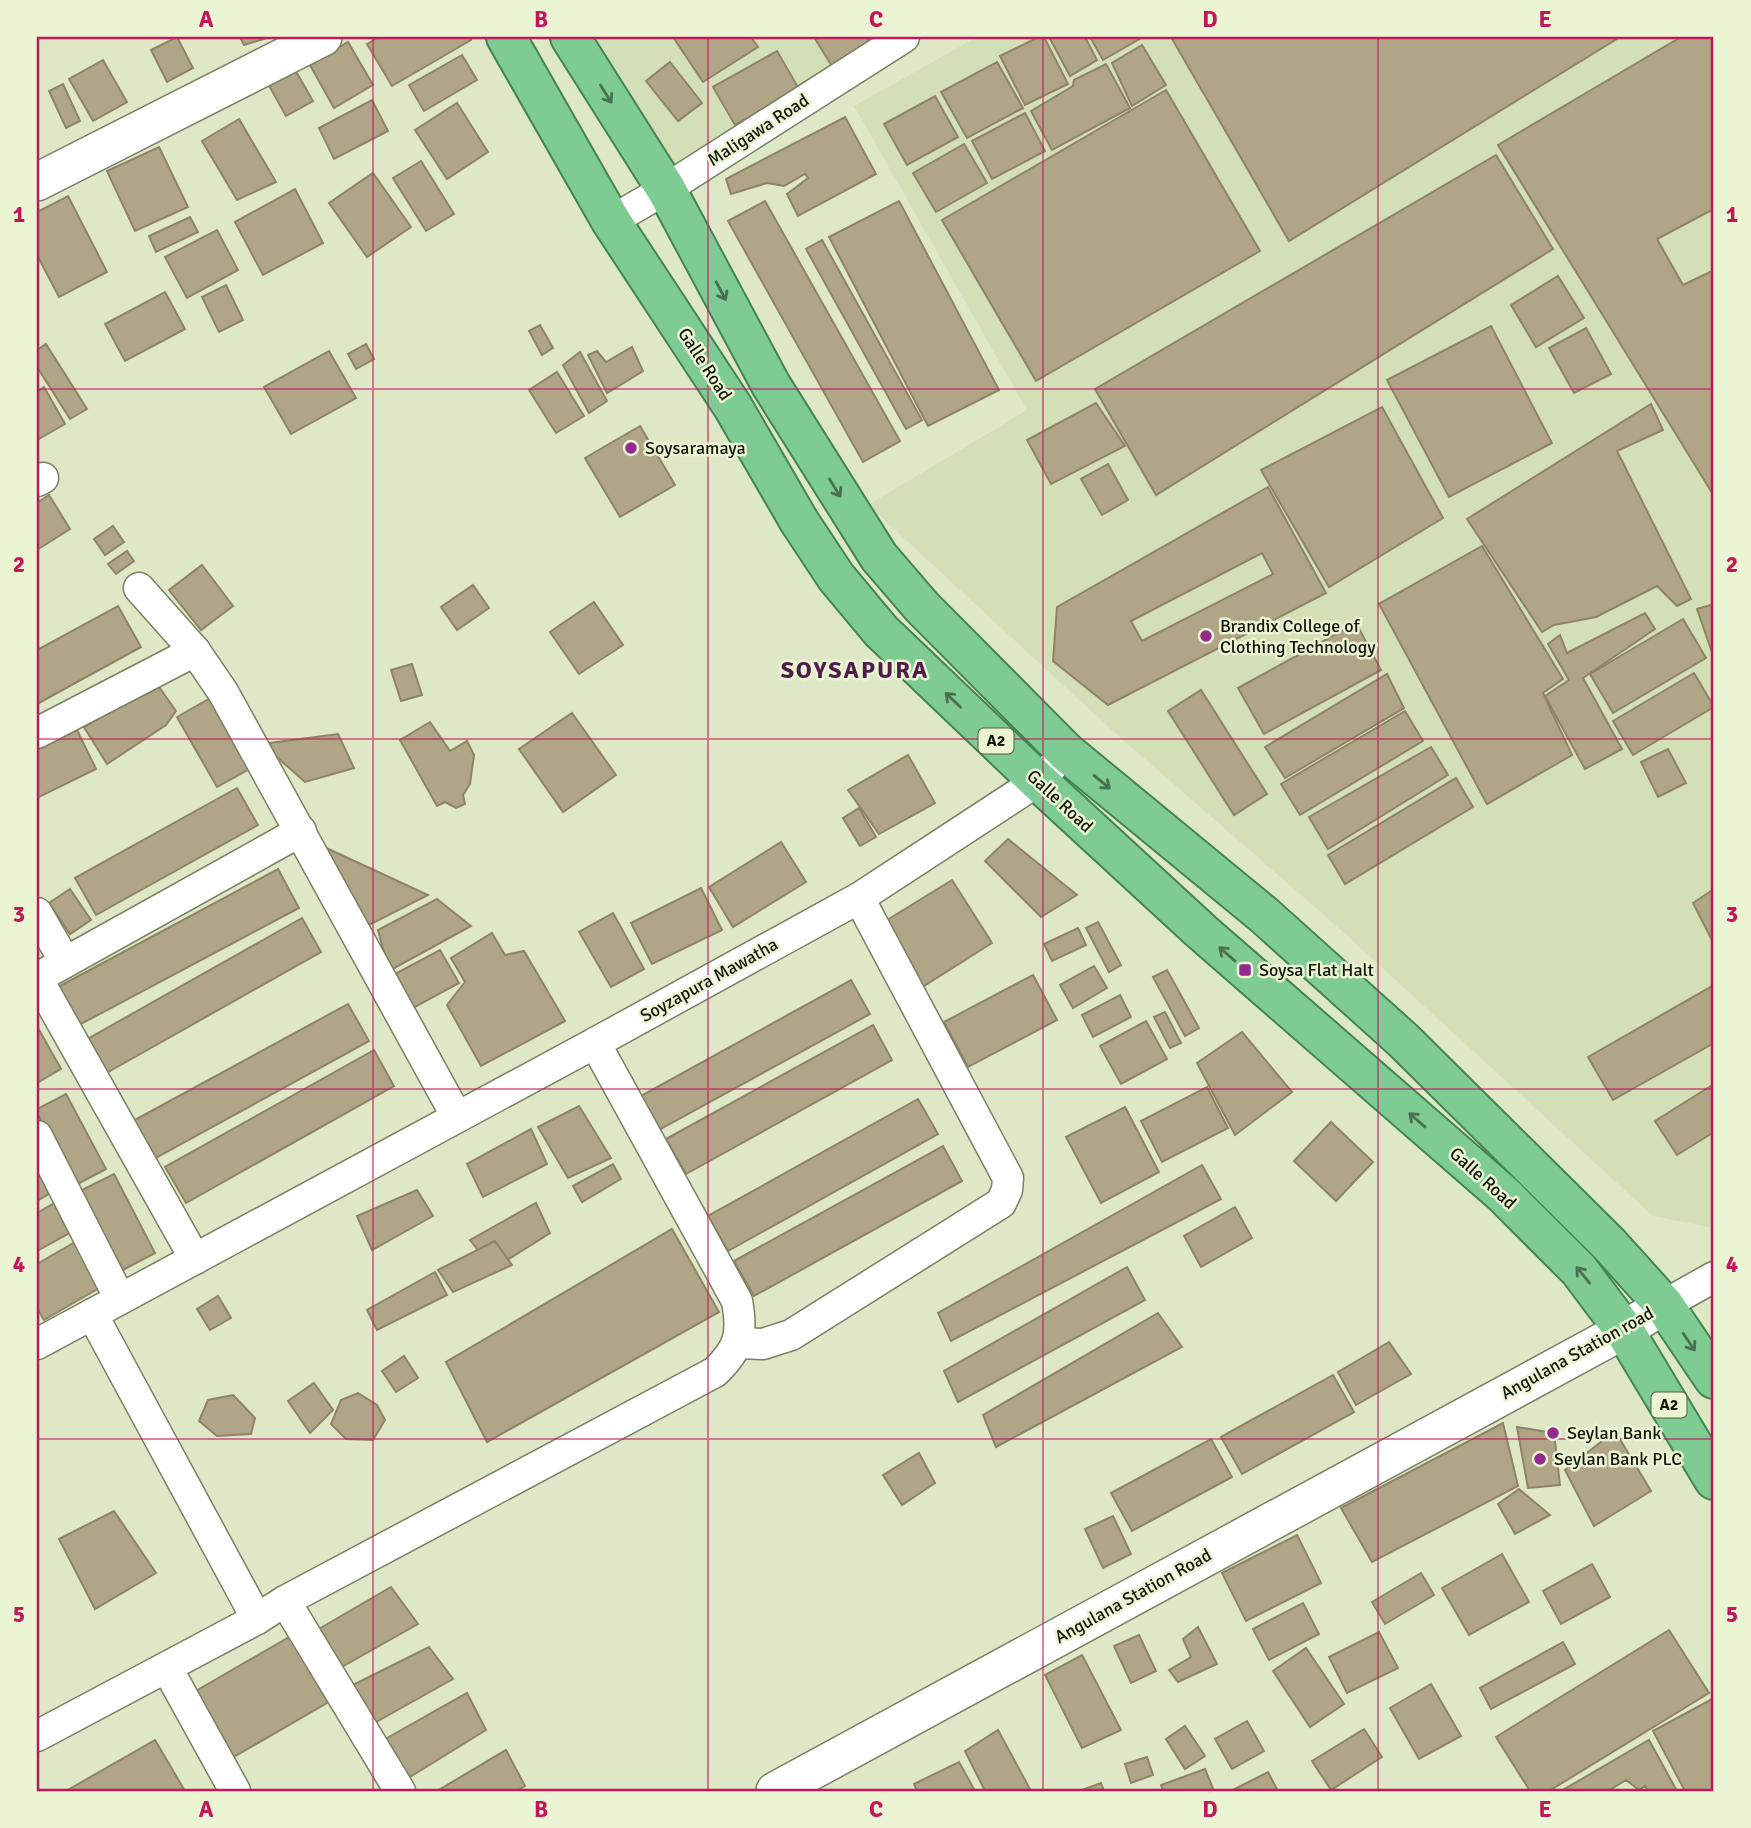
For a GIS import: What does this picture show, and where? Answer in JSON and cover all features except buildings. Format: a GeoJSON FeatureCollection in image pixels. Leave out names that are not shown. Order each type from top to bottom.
{"type":"FeatureCollection","features":[{"type":"Feature","properties":{"kind":"highway","name":"Galle Road"},"geometry":{"type":"LineString","coordinates":[[506,37],[611,221],[733,407],[799,521],[836,577],[881,631],[1202,932],[1503,1194],[1579,1270],[1624,1329],[1714,1480]]}},
{"type":"Feature","properties":{"kind":"highway","name":"A2"},"geometry":{"type":"LineString","coordinates":[[570,37],[666,189],[771,385],[879,557],[922,607],[1066,752],[1264,915],[1403,1040],[1601,1235],[1664,1305],[1714,1379]]}},
{"type":"Feature","properties":{"kind":"street"},"geometry":{"type":"LineString","coordinates":[[37,182],[323,37]]}},
{"type":"Feature","properties":{"kind":"street","name":"Maligawa Road"},"geometry":{"type":"LineString","coordinates":[[611,221],[666,189],[904,37]]}},
{"type":"Feature","properties":{"kind":"street"},"geometry":{"type":"LineString","coordinates":[[139,588],[195,651],[223,692],[457,1117]]}},
{"type":"Feature","properties":{"kind":"street"},"geometry":{"type":"LineString","coordinates":[[37,733],[195,651]]}},
{"type":"Feature","properties":{"kind":"street","name":"Soyzapura Mawatha"},"geometry":{"type":"LineString","coordinates":[[37,1345],[859,898],[1038,781],[1066,752]]}},
{"type":"Feature","properties":{"kind":"street"},"geometry":{"type":"LineString","coordinates":[[195,1259],[37,978],[301,831]]}},
{"type":"Feature","properties":{"kind":"street"},"geometry":{"type":"LineString","coordinates":[[738,1343],[763,1344],[791,1335],[1001,1203],[1007,1190],[1008,1178],[859,898]]}},
{"type":"Feature","properties":{"kind":"street"},"geometry":{"type":"LineString","coordinates":[[37,913],[65,962]]}},
{"type":"Feature","properties":{"kind":"street"},"geometry":{"type":"LineString","coordinates":[[37,1736],[715,1373],[730,1358],[738,1343],[741,1326],[737,1301],[595,1042]]}},
{"type":"Feature","properties":{"kind":"street"},"geometry":{"type":"LineString","coordinates":[[37,1136],[120,1299]]}},
{"type":"Feature","properties":{"kind":"street"},"geometry":{"type":"LineString","coordinates":[[1664,1305],[1714,1277]]}},
{"type":"Feature","properties":{"kind":"street","name":"Angulana Station road"},"geometry":{"type":"LineString","coordinates":[[1491,1401],[1664,1305]]}},
{"type":"Feature","properties":{"kind":"street"},"geometry":{"type":"LineString","coordinates":[[92,1314],[257,1619]]}},
{"type":"Feature","properties":{"kind":"street","name":"Angulana Station Road"},"geometry":{"type":"LineString","coordinates":[[775,1791],[1491,1401]]}},
{"type":"Feature","properties":{"kind":"street"},"geometry":{"type":"LineString","coordinates":[[285,1601],[400,1791]]}},
{"type":"Feature","properties":{"kind":"street"},"geometry":{"type":"LineString","coordinates":[[167,1668],[235,1791]]}},
{"type":"Feature","properties":{"kind":"shaded area"},"geometry":{"type":"Polygon","coordinates":[[[593,37],[913,37],[670,172],[593,37]]]}},
{"type":"Feature","properties":{"kind":"shaded area"},"geometry":{"type":"Polygon","coordinates":[[[977,37],[1714,37],[1714,1228],[1653,1216],[1341,930],[1114,732],[868,505],[1027,410],[854,106],[977,37]]]}},
{"type":"Feature","properties":{"kind":"place","name":"Soysaramaya"},"geometry":{"type":"Point","coordinates":[631,448]}},
{"type":"Feature","properties":{"kind":"place","name":"Brandix College of Clothing Technology"},"geometry":{"type":"Point","coordinates":[1206,636]}},
{"type":"Feature","properties":{"kind":"place","name":"Soysa Flat Halt"},"geometry":{"type":"Point","coordinates":[1245,970]}},
{"type":"Feature","properties":{"kind":"place","name":"Seylan Bank"},"geometry":{"type":"Point","coordinates":[1553,1433]}},
{"type":"Feature","properties":{"kind":"place","name":"Seylan Bank PLC"},"geometry":{"type":"Point","coordinates":[1540,1459]}},
{"type":"Feature","properties":{"kind":"district","name":"SOYSAPURA"},"geometry":{"type":"Point","coordinates":[855,670]}}]}
